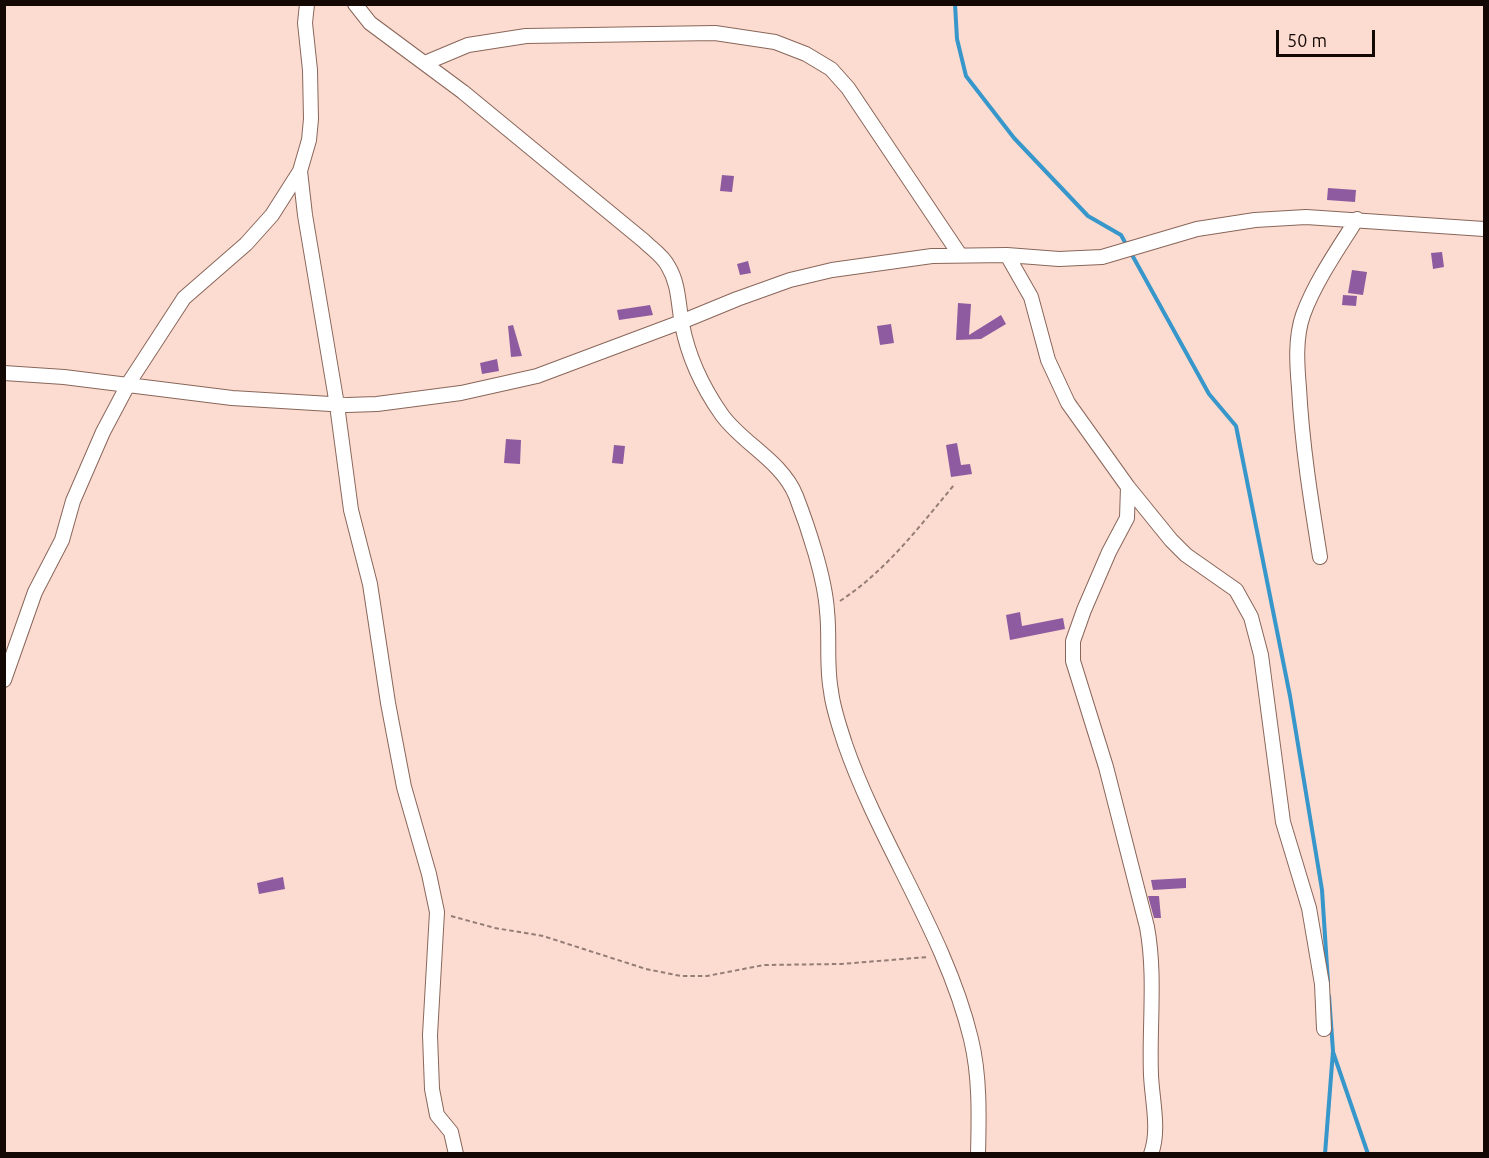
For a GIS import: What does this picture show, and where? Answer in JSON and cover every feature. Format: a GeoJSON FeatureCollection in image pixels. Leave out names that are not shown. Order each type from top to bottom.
{"type":"FeatureCollection","features":[{"type":"Feature","properties":{"kind":"street"},"geometry":{"type":"LineString","coordinates":[[4,680],[34,592],[62,540],[73,501],[103,432],[128,385],[184,298],[246,244],[272,215],[300,171],[309,140],[311,119],[310,70],[305,22],[308,4]]}},
{"type":"Feature","properties":{"kind":"street"},"geometry":{"type":"LineString","coordinates":[[355,4],[370,23],[519,137],[644,241],[667,263],[676,281],[681,322],[694,365],[723,416],[736,432],[785,477],[795,493],[812,545],[827,609],[831,693],[846,745],[878,822],[895,854],[958,994],[972,1040],[979,1101],[978,1154]]}},
{"type":"Feature","properties":{"kind":"street"},"geometry":{"type":"LineString","coordinates":[[425,63],[468,45],[526,36],[715,33],[775,42],[806,54],[831,69],[848,88],[960,255]]}},
{"type":"Feature","properties":{"kind":"street"},"geometry":{"type":"LineString","coordinates":[[300,171],[351,510],[370,585],[399,763],[412,819],[435,897],[430,1035],[432,1089],[437,1114],[451,1132],[456,1154]]}},
{"type":"Feature","properties":{"kind":"street"},"geometry":{"type":"LineString","coordinates":[[4,373],[64,377],[232,398],[337,405],[377,404],[450,394],[537,376],[737,299],[812,273],[932,256],[1008,255],[1059,260],[1102,257],[1197,229],[1224,224],[1306,217],[1485,229]]}},
{"type":"Feature","properties":{"kind":"street"},"geometry":{"type":"LineString","coordinates":[[1320,557],[1301,438],[1298,336],[1303,315],[1315,290],[1357,219]]}},
{"type":"Feature","properties":{"kind":"street"},"geometry":{"type":"LineString","coordinates":[[1008,255],[1030,297],[1048,360],[1068,403],[1128,487],[1171,540],[1186,555],[1236,590],[1251,617],[1262,655],[1283,822],[1309,908],[1322,984],[1324,1029]]}},
{"type":"Feature","properties":{"kind":"street"},"geometry":{"type":"LineString","coordinates":[[1128,487],[1127,518],[1084,610],[1073,641],[1073,661],[1106,767],[1147,927],[1151,952],[1151,1073],[1156,1134],[1151,1154]]}},
{"type":"Feature","properties":{"kind":"path"},"geometry":{"type":"LineString","coordinates":[[827,609],[874,576],[895,555],[954,485]]}},
{"type":"Feature","properties":{"kind":"path"},"geometry":{"type":"LineString","coordinates":[[436,912],[495,928],[543,936],[646,969],[681,976],[706,976],[764,965],[841,964],[942,957]]}},
{"type":"Feature","properties":{"kind":"building"},"geometry":{"type":"Polygon","coordinates":[[[722,175],[734,176],[732,192],[720,191],[722,175]]]}},
{"type":"Feature","properties":{"kind":"building"},"geometry":{"type":"Polygon","coordinates":[[[1328,188],[1356,190],[1355,202],[1327,200],[1328,188]]]}},
{"type":"Feature","properties":{"kind":"building"},"geometry":{"type":"Polygon","coordinates":[[[1442,252],[1444,267],[1433,269],[1431,253],[1442,252]]]}},
{"type":"Feature","properties":{"kind":"building"},"geometry":{"type":"Polygon","coordinates":[[[748,261],[751,273],[740,275],[737,264],[748,261]]]}},
{"type":"Feature","properties":{"kind":"building"},"geometry":{"type":"Polygon","coordinates":[[[1352,270],[1367,272],[1363,295],[1348,293],[1352,270]]]}},
{"type":"Feature","properties":{"kind":"building"},"geometry":{"type":"Polygon","coordinates":[[[1343,295],[1357,296],[1356,306],[1342,305],[1343,295]]]}},
{"type":"Feature","properties":{"kind":"building"},"geometry":{"type":"Polygon","coordinates":[[[958,303],[971,304],[969,335],[1001,315],[1006,324],[981,339],[956,340],[958,303]]]}},
{"type":"Feature","properties":{"kind":"building"},"geometry":{"type":"Polygon","coordinates":[[[650,305],[653,315],[619,320],[617,310],[650,305]]]}},
{"type":"Feature","properties":{"kind":"building"},"geometry":{"type":"Polygon","coordinates":[[[891,324],[894,343],[880,345],[877,326],[891,324]]]}},
{"type":"Feature","properties":{"kind":"building"},"geometry":{"type":"Polygon","coordinates":[[[513,325],[522,356],[511,357],[508,326],[513,325]]]}},
{"type":"Feature","properties":{"kind":"building"},"geometry":{"type":"Polygon","coordinates":[[[497,359],[499,371],[482,374],[480,363],[497,359]]]}},
{"type":"Feature","properties":{"kind":"building"},"geometry":{"type":"Polygon","coordinates":[[[506,439],[521,440],[520,464],[504,463],[506,439]]]}},
{"type":"Feature","properties":{"kind":"building"},"geometry":{"type":"Polygon","coordinates":[[[957,443],[961,465],[970,464],[972,474],[951,477],[946,445],[957,443]]]}},
{"type":"Feature","properties":{"kind":"building"},"geometry":{"type":"Polygon","coordinates":[[[614,445],[625,446],[623,464],[612,463],[614,445]]]}},
{"type":"Feature","properties":{"kind":"building"},"geometry":{"type":"Polygon","coordinates":[[[1020,612],[1022,626],[1063,618],[1065,629],[1010,640],[1006,615],[1020,612]]]}},
{"type":"Feature","properties":{"kind":"building"},"geometry":{"type":"Polygon","coordinates":[[[283,877],[285,889],[259,894],[257,883],[283,877]]]}},
{"type":"Feature","properties":{"kind":"building"},"geometry":{"type":"Polygon","coordinates":[[[1186,878],[1186,888],[1153,890],[1151,880],[1186,878]]]}},
{"type":"Feature","properties":{"kind":"building"},"geometry":{"type":"Polygon","coordinates":[[[1148,896],[1159,896],[1161,918],[1154,918],[1148,896]]]}},
{"type":"Feature","properties":{"kind":"waterway"},"geometry":{"type":"LineString","coordinates":[[955,4],[957,39],[966,76],[1014,138],[1088,216],[1121,235],[1209,394],[1236,426],[1290,696],[1322,890],[1328,982]]}},
{"type":"Feature","properties":{"kind":"waterway"},"geometry":{"type":"LineString","coordinates":[[1325,1154],[1333,1051],[1329,996]]}},
{"type":"Feature","properties":{"kind":"waterway"},"geometry":{"type":"LineString","coordinates":[[1333,1052],[1368,1154]]}}]}
